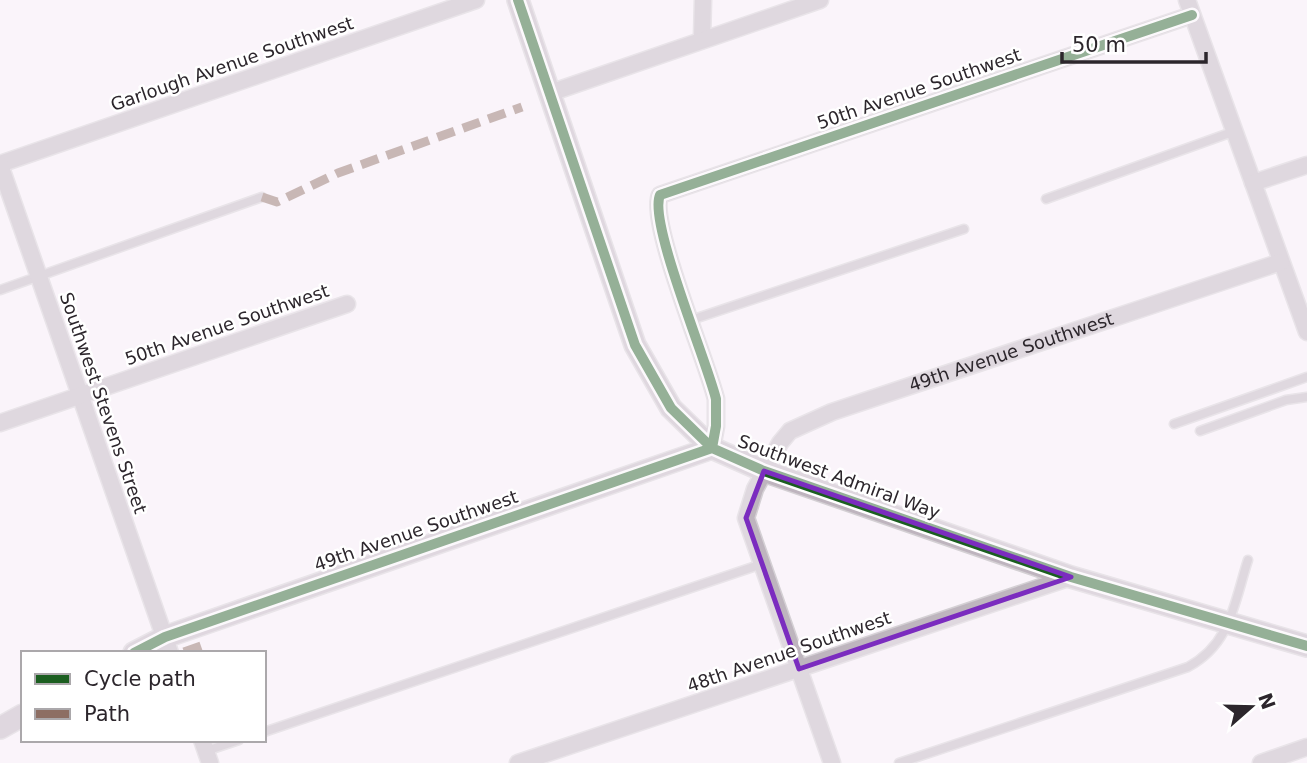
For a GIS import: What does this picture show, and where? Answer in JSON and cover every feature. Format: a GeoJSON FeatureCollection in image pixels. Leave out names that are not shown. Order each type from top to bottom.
{"type":"FeatureCollection","features":[{"type":"Feature","properties":{"kind":"main road","name":"Southwest Admiral Way"},"geometry":{"type":"LineString","coordinates":[[518,0],[635,345],[671,408],[712,448],[764,471],[1071,577],[1307,646]]}},
{"type":"Feature","properties":{"kind":"main road","name":"49th Avenue Southwest"},"geometry":{"type":"LineString","coordinates":[[142,651],[167,645],[712,448]]}},
{"type":"Feature","properties":{"kind":"main road"},"geometry":{"type":"LineString","coordinates":[[0,728],[21,716]]}},
{"type":"Feature","properties":{"kind":"street","name":"Garlough Avenue Southwest"},"geometry":{"type":"LineString","coordinates":[[0,165],[476,0]]}},
{"type":"Feature","properties":{"kind":"street"},"geometry":{"type":"LineString","coordinates":[[702,38],[703,0]]}},
{"type":"Feature","properties":{"kind":"street"},"geometry":{"type":"LineString","coordinates":[[550,93],[702,38],[820,0]]}},
{"type":"Feature","properties":{"kind":"street"},"geometry":{"type":"LineString","coordinates":[[1189,7],[1281,262],[1304,311],[1307,332]]}},
{"type":"Feature","properties":{"kind":"street","name":"50th Avenue Southwest"},"geometry":{"type":"LineString","coordinates":[[691,320],[661,233],[658,198],[666,192],[1189,7]]}},
{"type":"Feature","properties":{"kind":"street","name":"Southwest Stevens Street"},"geometry":{"type":"LineString","coordinates":[[0,165],[167,645]]}},
{"type":"Feature","properties":{"kind":"street"},"geometry":{"type":"LineString","coordinates":[[1253,183],[1307,165]]}},
{"type":"Feature","properties":{"kind":"street","name":"49th Avenue Southwest"},"geometry":{"type":"LineString","coordinates":[[832,763],[746,519],[764,471],[790,431],[805,423],[1281,262]]}},
{"type":"Feature","properties":{"kind":"street","name":"50th Avenue Southwest"},"geometry":{"type":"LineString","coordinates":[[0,423],[347,304]]}},
{"type":"Feature","properties":{"kind":"street"},"geometry":{"type":"LineString","coordinates":[[691,320],[716,399],[716,426],[712,448]]}},
{"type":"Feature","properties":{"kind":"street","name":"48th Avenue Southwest"},"geometry":{"type":"LineString","coordinates":[[518,763],[1071,577]]}},
{"type":"Feature","properties":{"kind":"street"},"geometry":{"type":"LineString","coordinates":[[1261,763],[1307,747]]}},
{"type":"Feature","properties":{"kind":"lane"},"geometry":{"type":"LineString","coordinates":[[1046,199],[1235,131]]}},
{"type":"Feature","properties":{"kind":"lane"},"geometry":{"type":"LineString","coordinates":[[0,290],[262,197]]}},
{"type":"Feature","properties":{"kind":"lane"},"geometry":{"type":"LineString","coordinates":[[691,320],[964,229]]}},
{"type":"Feature","properties":{"kind":"lane"},"geometry":{"type":"LineString","coordinates":[[1174,424],[1307,377]]}},
{"type":"Feature","properties":{"kind":"lane"},"geometry":{"type":"LineString","coordinates":[[1200,431],[1286,400],[1307,397]]}},
{"type":"Feature","properties":{"kind":"lane"},"geometry":{"type":"LineString","coordinates":[[899,763],[1188,667],[1207,657],[1217,646],[1228,623],[1248,560]]}},
{"type":"Feature","properties":{"kind":"lane"},"geometry":{"type":"LineString","coordinates":[[266,731],[762,564]]}},
{"type":"Feature","properties":{"kind":"lane"},"geometry":{"type":"LineString","coordinates":[[206,751],[233,742]]}},
{"type":"Feature","properties":{"kind":"highlighted area"},"geometry":{"type":"Polygon","coordinates":[[[764,471],[1071,577],[799,669],[746,518],[764,471]]]}},
{"type":"Feature","properties":{"kind":"marked path"},"geometry":{"type":"LineString","coordinates":[[262,197],[277,202],[338,173],[522,107]]}},
{"type":"Feature","properties":{"kind":"marked path"},"geometry":{"type":"LineString","coordinates":[[187,651],[201,646]]}},
{"type":"Feature","properties":{"kind":"cycle path"},"geometry":{"type":"LineString","coordinates":[[518,0],[635,345],[671,408],[712,448],[764,471],[1071,577],[1307,646]]}},
{"type":"Feature","properties":{"kind":"cycle path"},"geometry":{"type":"LineString","coordinates":[[712,448],[716,426],[716,399],[662,233],[660,195],[1192,15]]}},
{"type":"Feature","properties":{"kind":"cycle path"},"geometry":{"type":"LineString","coordinates":[[138,651],[165,637],[712,448]]}}]}
